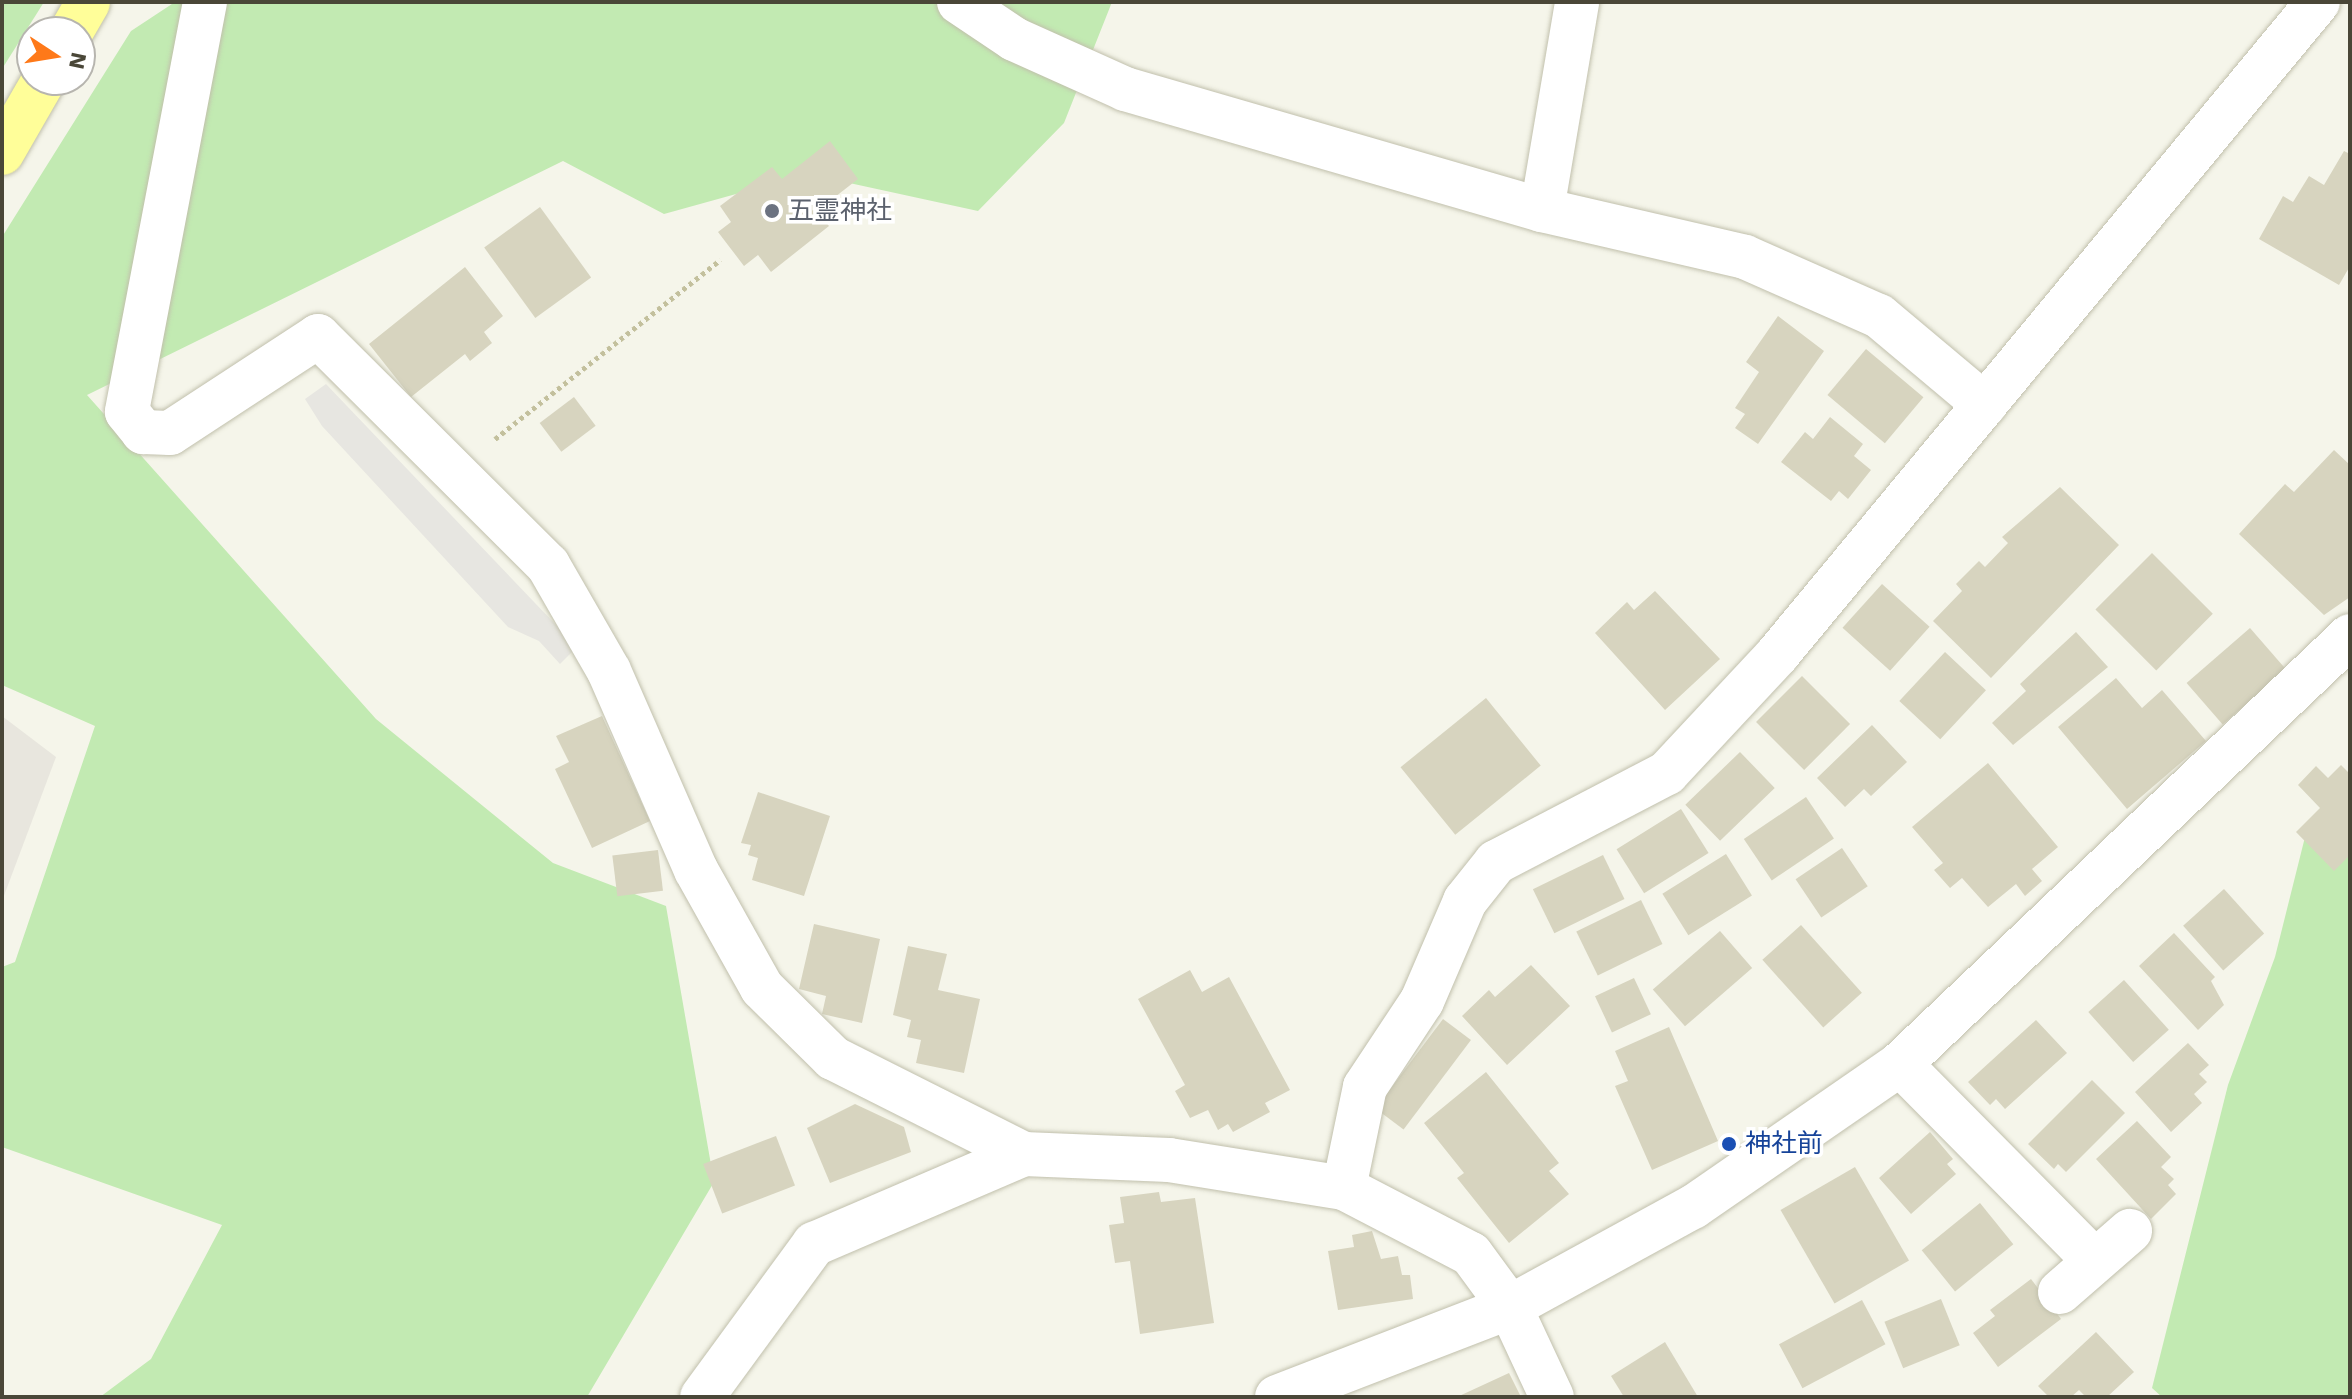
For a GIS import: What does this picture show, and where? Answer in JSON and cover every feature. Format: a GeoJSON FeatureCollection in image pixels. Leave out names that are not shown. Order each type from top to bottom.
{"type":"FeatureCollection","features":[{"type":"Feature","properties":{"kind":"main road"},"geometry":{"type":"LineString","coordinates":[[2,153],[35,96]]}},
{"type":"Feature","properties":{"kind":"street"},"geometry":{"type":"LineString","coordinates":[[205,2],[127,412],[143,432],[170,433],[318,336],[548,565],[609,671],[696,870],[762,988],[833,1058],[1024,1154],[1169,1160],[1344,1188],[1471,1254],[1510,1307],[1552,1397]]}},
{"type":"Feature","properties":{"kind":"street"},"geometry":{"type":"LineString","coordinates":[[959,2],[1014,39],[1125,89],[1542,210],[1759,263],[1879,316],[1985,405]]}},
{"type":"Feature","properties":{"kind":"street"},"geometry":{"type":"LineString","coordinates":[[1542,210],[1577,2]]}},
{"type":"Feature","properties":{"kind":"street"},"geometry":{"type":"LineString","coordinates":[[1344,1188],[1365,1087],[1422,1001],[1465,901],[1496,862],[1667,773],[1777,655],[2318,2]]}},
{"type":"Feature","properties":{"kind":"street"},"geometry":{"type":"LineString","coordinates":[[2339,2],[2350,8]]}},
{"type":"Feature","properties":{"kind":"street"},"geometry":{"type":"LineString","coordinates":[[1277,1397],[1510,1307],[1693,1207],[1900,1064],[2350,636]]}},
{"type":"Feature","properties":{"kind":"street"},"geometry":{"type":"LineString","coordinates":[[1900,1064],[2093,1259]]}},
{"type":"Feature","properties":{"kind":"street"},"geometry":{"type":"LineString","coordinates":[[702,1397],[814,1244],[1024,1154]]}},
{"type":"Feature","properties":{"kind":"street"},"geometry":{"type":"LineString","coordinates":[[2060,1292],[2093,1259],[2130,1231]]}},
{"type":"Feature","properties":{"kind":"path"},"geometry":{"type":"LineString","coordinates":[[453,472],[720,260]]}},
{"type":"Feature","properties":{"kind":"shaded area"},"geometry":{"type":"Polygon","coordinates":[[[326,384],[577,647],[560,664],[539,641],[508,627],[322,426],[305,399],[326,384]]]}},
{"type":"Feature","properties":{"kind":"shaded area"},"geometry":{"type":"Polygon","coordinates":[[[2,716],[56,757],[2,901],[2,716]]]}},
{"type":"Feature","properties":{"kind":"green space"},"geometry":{"type":"Polygon","coordinates":[[[2,2],[44,2],[35,16],[16,16],[16,47],[2,69],[2,2]]]}},
{"type":"Feature","properties":{"kind":"green space"},"geometry":{"type":"Polygon","coordinates":[[[175,2],[1112,2],[1064,123],[978,211],[808,174],[664,214],[563,161],[87,395],[376,719],[553,863],[666,906],[714,1182],[587,1397],[100,1397],[151,1359],[222,1225],[2,1147],[2,967],[15,962],[95,726],[2,685],[2,237],[90,96],[96,96],[96,87],[131,31],[175,2]]]}},
{"type":"Feature","properties":{"kind":"green space"},"geometry":{"type":"Polygon","coordinates":[[[2350,778],[2350,1397],[2162,1397],[2152,1388],[2228,1085],[2275,957],[2308,825],[2350,778]]]}},
{"type":"Feature","properties":{"kind":"building"},"geometry":{"type":"Polygon","coordinates":[[[830,141],[858,179],[817,211],[829,226],[771,272],[758,255],[744,266],[718,232],[731,222],[720,206],[772,167],[782,179],[830,141]]]}},
{"type":"Feature","properties":{"kind":"building"},"geometry":{"type":"Polygon","coordinates":[[[2344,151],[2350,154],[2350,266],[2339,285],[2259,239],[2283,196],[2293,202],[2309,176],[2324,185],[2344,151]]]}},
{"type":"Feature","properties":{"kind":"building"},"geometry":{"type":"Polygon","coordinates":[[[540,207],[591,277],[535,318],[484,248],[540,207]]]}},
{"type":"Feature","properties":{"kind":"building"},"geometry":{"type":"Polygon","coordinates":[[[465,267],[503,316],[484,332],[492,343],[470,361],[465,354],[411,397],[369,344],[465,267]]]}},
{"type":"Feature","properties":{"kind":"building"},"geometry":{"type":"Polygon","coordinates":[[[1778,316],[1824,351],[1758,444],[1735,428],[1745,414],[1735,408],[1759,372],[1746,362],[1778,316]]]}},
{"type":"Feature","properties":{"kind":"building"},"geometry":{"type":"Polygon","coordinates":[[[1866,349],[1923,397],[1885,443],[1827,395],[1866,349]]]}},
{"type":"Feature","properties":{"kind":"building"},"geometry":{"type":"Polygon","coordinates":[[[574,397],[596,426],[561,452],[540,423],[574,397]]]}},
{"type":"Feature","properties":{"kind":"building"},"geometry":{"type":"Polygon","coordinates":[[[1830,417],[1863,444],[1854,456],[1871,470],[1848,499],[1839,491],[1831,501],[1781,462],[1805,432],[1813,439],[1830,417]]]}},
{"type":"Feature","properties":{"kind":"building"},"geometry":{"type":"Polygon","coordinates":[[[2334,450],[2350,465],[2350,597],[2324,615],[2239,534],[2285,484],[2294,492],[2334,450]]]}},
{"type":"Feature","properties":{"kind":"building"},"geometry":{"type":"Polygon","coordinates":[[[2060,487],[2119,545],[1991,678],[1933,621],[1962,591],[1956,584],[1979,561],[1985,567],[2008,543],[2002,537],[2060,487]]]}},
{"type":"Feature","properties":{"kind":"building"},"geometry":{"type":"Polygon","coordinates":[[[2152,553],[2213,614],[2156,670],[2095,610],[2152,553]]]}},
{"type":"Feature","properties":{"kind":"building"},"geometry":{"type":"Polygon","coordinates":[[[1882,584],[1930,627],[1890,671],[1843,628],[1882,584]]]}},
{"type":"Feature","properties":{"kind":"building"},"geometry":{"type":"Polygon","coordinates":[[[1655,591],[1720,659],[1665,710],[1595,633],[1627,602],[1634,610],[1655,591]]]}},
{"type":"Feature","properties":{"kind":"building"},"geometry":{"type":"Polygon","coordinates":[[[2250,628],[2286,670],[2223,725],[2187,683],[2250,628]]]}},
{"type":"Feature","properties":{"kind":"building"},"geometry":{"type":"Polygon","coordinates":[[[2076,632],[2108,667],[2013,745],[1992,723],[2026,691],[2020,684],[2076,632]]]}},
{"type":"Feature","properties":{"kind":"building"},"geometry":{"type":"Polygon","coordinates":[[[1945,652],[1986,690],[1940,739],[1899,701],[1945,652]]]}},
{"type":"Feature","properties":{"kind":"building"},"geometry":{"type":"Polygon","coordinates":[[[1802,676],[1850,724],[1804,770],[1756,722],[1802,676]]]}},
{"type":"Feature","properties":{"kind":"building"},"geometry":{"type":"Polygon","coordinates":[[[2116,678],[2142,708],[2162,690],[2206,741],[2127,809],[2058,727],[2116,678]]]}},
{"type":"Feature","properties":{"kind":"building"},"geometry":{"type":"Polygon","coordinates":[[[1486,698],[1541,766],[1455,835],[1401,767],[1486,698]]]}},
{"type":"Feature","properties":{"kind":"building"},"geometry":{"type":"Polygon","coordinates":[[[602,716],[650,821],[592,848],[555,769],[569,762],[556,736],[602,716]]]}},
{"type":"Feature","properties":{"kind":"building"},"geometry":{"type":"Polygon","coordinates":[[[1872,725],[1907,762],[1871,796],[1864,789],[1845,807],[1817,778],[1872,725]]]}},
{"type":"Feature","properties":{"kind":"building"},"geometry":{"type":"Polygon","coordinates":[[[1740,752],[1775,788],[1720,841],[1685,805],[1740,752]]]}},
{"type":"Feature","properties":{"kind":"building"},"geometry":{"type":"Polygon","coordinates":[[[1988,763],[2058,847],[2032,869],[2042,881],[2025,896],[2016,884],[1988,907],[1962,878],[1950,888],[1934,870],[1943,863],[1912,827],[1988,763]]]}},
{"type":"Feature","properties":{"kind":"building"},"geometry":{"type":"Polygon","coordinates":[[[2341,765],[2350,774],[2350,855],[2334,871],[2296,832],[2320,808],[2298,785],[2316,766],[2328,778],[2341,765]]]}},
{"type":"Feature","properties":{"kind":"building"},"geometry":{"type":"Polygon","coordinates":[[[758,792],[830,816],[804,896],[752,880],[758,858],[748,855],[751,845],[741,843],[758,792]]]}},
{"type":"Feature","properties":{"kind":"building"},"geometry":{"type":"Polygon","coordinates":[[[1806,797],[1834,838],[1772,880],[1744,839],[1806,797]]]}},
{"type":"Feature","properties":{"kind":"building"},"geometry":{"type":"Polygon","coordinates":[[[1681,809],[1709,853],[1644,893],[1617,849],[1681,809]]]}},
{"type":"Feature","properties":{"kind":"building"},"geometry":{"type":"Polygon","coordinates":[[[1842,848],[1868,886],[1821,917],[1796,879],[1842,848]]]}},
{"type":"Feature","properties":{"kind":"building"},"geometry":{"type":"Polygon","coordinates":[[[658,850],[663,891],[617,896],[612,856],[658,850]]]}},
{"type":"Feature","properties":{"kind":"building"},"geometry":{"type":"Polygon","coordinates":[[[1726,854],[1752,896],[1688,935],[1662,894],[1726,854]]]}},
{"type":"Feature","properties":{"kind":"building"},"geometry":{"type":"Polygon","coordinates":[[[1603,855],[1624,899],[1554,933],[1533,889],[1603,855]]]}},
{"type":"Feature","properties":{"kind":"building"},"geometry":{"type":"Polygon","coordinates":[[[2224,889],[2264,934],[2223,970],[2183,926],[2224,889]]]}},
{"type":"Feature","properties":{"kind":"building"},"geometry":{"type":"Polygon","coordinates":[[[1641,900],[1662,944],[1598,976],[1576,932],[1641,900]]]}},
{"type":"Feature","properties":{"kind":"building"},"geometry":{"type":"Polygon","coordinates":[[[814,924],[880,939],[862,1023],[822,1014],[826,996],[799,989],[814,924]]]}},
{"type":"Feature","properties":{"kind":"building"},"geometry":{"type":"Polygon","coordinates":[[[1801,925],[1862,993],[1823,1027],[1762,960],[1801,925]]]}},
{"type":"Feature","properties":{"kind":"building"},"geometry":{"type":"Polygon","coordinates":[[[1720,931],[1752,968],[1685,1026],[1653,989],[1720,931]]]}},
{"type":"Feature","properties":{"kind":"building"},"geometry":{"type":"Polygon","coordinates":[[[2174,933],[2215,977],[2211,981],[2224,1005],[2198,1030],[2139,966],[2174,933]]]}},
{"type":"Feature","properties":{"kind":"building"},"geometry":{"type":"Polygon","coordinates":[[[908,946],[947,954],[938,990],[980,999],[964,1073],[916,1063],[921,1040],[907,1037],[911,1020],[893,1015],[908,946]]]}},
{"type":"Feature","properties":{"kind":"building"},"geometry":{"type":"Polygon","coordinates":[[[1531,965],[1570,1006],[1507,1065],[1462,1016],[1489,990],[1495,997],[1531,965]]]}},
{"type":"Feature","properties":{"kind":"building"},"geometry":{"type":"Polygon","coordinates":[[[1190,970],[1202,992],[1229,977],[1290,1090],[1265,1103],[1270,1112],[1233,1132],[1228,1124],[1218,1130],[1208,1110],[1190,1118],[1175,1091],[1185,1085],[1138,999],[1190,970]]]}},
{"type":"Feature","properties":{"kind":"building"},"geometry":{"type":"Polygon","coordinates":[[[1634,978],[1651,1014],[1612,1032],[1595,996],[1634,978]]]}},
{"type":"Feature","properties":{"kind":"building"},"geometry":{"type":"Polygon","coordinates":[[[2124,980],[2169,1030],[2133,1062],[2088,1012],[2124,980]]]}},
{"type":"Feature","properties":{"kind":"building"},"geometry":{"type":"Polygon","coordinates":[[[1443,1019],[1471,1040],[1404,1130],[1376,1108],[1443,1019]]]}},
{"type":"Feature","properties":{"kind":"building"},"geometry":{"type":"Polygon","coordinates":[[[2036,1020],[2067,1053],[2005,1109],[1996,1099],[1990,1105],[1968,1082],[2036,1020]]]}},
{"type":"Feature","properties":{"kind":"building"},"geometry":{"type":"Polygon","coordinates":[[[1669,1027],[1718,1141],[1652,1170],[1615,1086],[1628,1081],[1615,1051],[1669,1027]]]}},
{"type":"Feature","properties":{"kind":"building"},"geometry":{"type":"Polygon","coordinates":[[[2188,1043],[2209,1065],[2199,1074],[2207,1082],[2194,1094],[2202,1103],[2171,1132],[2135,1092],[2188,1043]]]}},
{"type":"Feature","properties":{"kind":"building"},"geometry":{"type":"Polygon","coordinates":[[[1486,1072],[1559,1163],[1549,1171],[1569,1194],[1509,1243],[1457,1178],[1464,1173],[1424,1123],[1486,1072]]]}},
{"type":"Feature","properties":{"kind":"building"},"geometry":{"type":"Polygon","coordinates":[[[2092,1080],[2125,1113],[2066,1172],[2058,1164],[2054,1169],[2028,1144],[2092,1080]]]}},
{"type":"Feature","properties":{"kind":"building"},"geometry":{"type":"Polygon","coordinates":[[[855,1104],[904,1127],[911,1152],[830,1183],[807,1128],[855,1104]]]}},
{"type":"Feature","properties":{"kind":"building"},"geometry":{"type":"Polygon","coordinates":[[[2137,1121],[2171,1157],[2161,1167],[2174,1179],[2168,1185],[2176,1194],[2151,1219],[2096,1159],[2137,1121]]]}},
{"type":"Feature","properties":{"kind":"building"},"geometry":{"type":"Polygon","coordinates":[[[1930,1132],[1953,1159],[1947,1164],[1956,1174],[1911,1214],[1879,1178],[1930,1132]]]}},
{"type":"Feature","properties":{"kind":"building"},"geometry":{"type":"Polygon","coordinates":[[[776,1136],[795,1185],[722,1213],[703,1164],[776,1136]]]}},
{"type":"Feature","properties":{"kind":"building"},"geometry":{"type":"Polygon","coordinates":[[[1855,1167],[1909,1261],[1835,1304],[1781,1210],[1855,1167]]]}},
{"type":"Feature","properties":{"kind":"building"},"geometry":{"type":"Polygon","coordinates":[[[1159,1192],[1161,1202],[1195,1198],[1214,1323],[1140,1334],[1130,1261],[1115,1263],[1109,1225],[1124,1223],[1120,1197],[1159,1192]]]}},
{"type":"Feature","properties":{"kind":"building"},"geometry":{"type":"Polygon","coordinates":[[[1980,1203],[2013,1244],[1955,1291],[1922,1250],[1980,1203]]]}},
{"type":"Feature","properties":{"kind":"building"},"geometry":{"type":"Polygon","coordinates":[[[1372,1231],[1381,1259],[1398,1256],[1402,1275],[1410,1275],[1413,1299],[1338,1310],[1328,1251],[1354,1247],[1352,1235],[1372,1231]]]}},
{"type":"Feature","properties":{"kind":"building"},"geometry":{"type":"Polygon","coordinates":[[[2031,1279],[2061,1319],[1998,1367],[1973,1333],[1995,1316],[1990,1310],[2031,1279]]]}},
{"type":"Feature","properties":{"kind":"building"},"geometry":{"type":"Polygon","coordinates":[[[1941,1299],[1960,1345],[1903,1368],[1884,1322],[1941,1299]]]}},
{"type":"Feature","properties":{"kind":"building"},"geometry":{"type":"Polygon","coordinates":[[[1862,1300],[1885,1344],[1802,1388],[1779,1344],[1862,1300]]]}},
{"type":"Feature","properties":{"kind":"building"},"geometry":{"type":"Polygon","coordinates":[[[2096,1332],[2134,1372],[2107,1397],[2086,1397],[2079,1390],[2071,1397],[2049,1397],[2038,1386],[2096,1332]]]}},
{"type":"Feature","properties":{"kind":"building"},"geometry":{"type":"Polygon","coordinates":[[[1665,1342],[1698,1397],[1624,1397],[1611,1376],[1665,1342]]]}},
{"type":"Feature","properties":{"kind":"building"},"geometry":{"type":"Polygon","coordinates":[[[1509,1373],[1521,1397],[1457,1397],[1509,1373]]]}},
{"type":"Feature","properties":{"kind":"place","name":"五霊神社"},"geometry":{"type":"Point","coordinates":[772,211]}},
{"type":"Feature","properties":{"kind":"place","name":"神社前"},"geometry":{"type":"Point","coordinates":[1729,1144]}}]}
